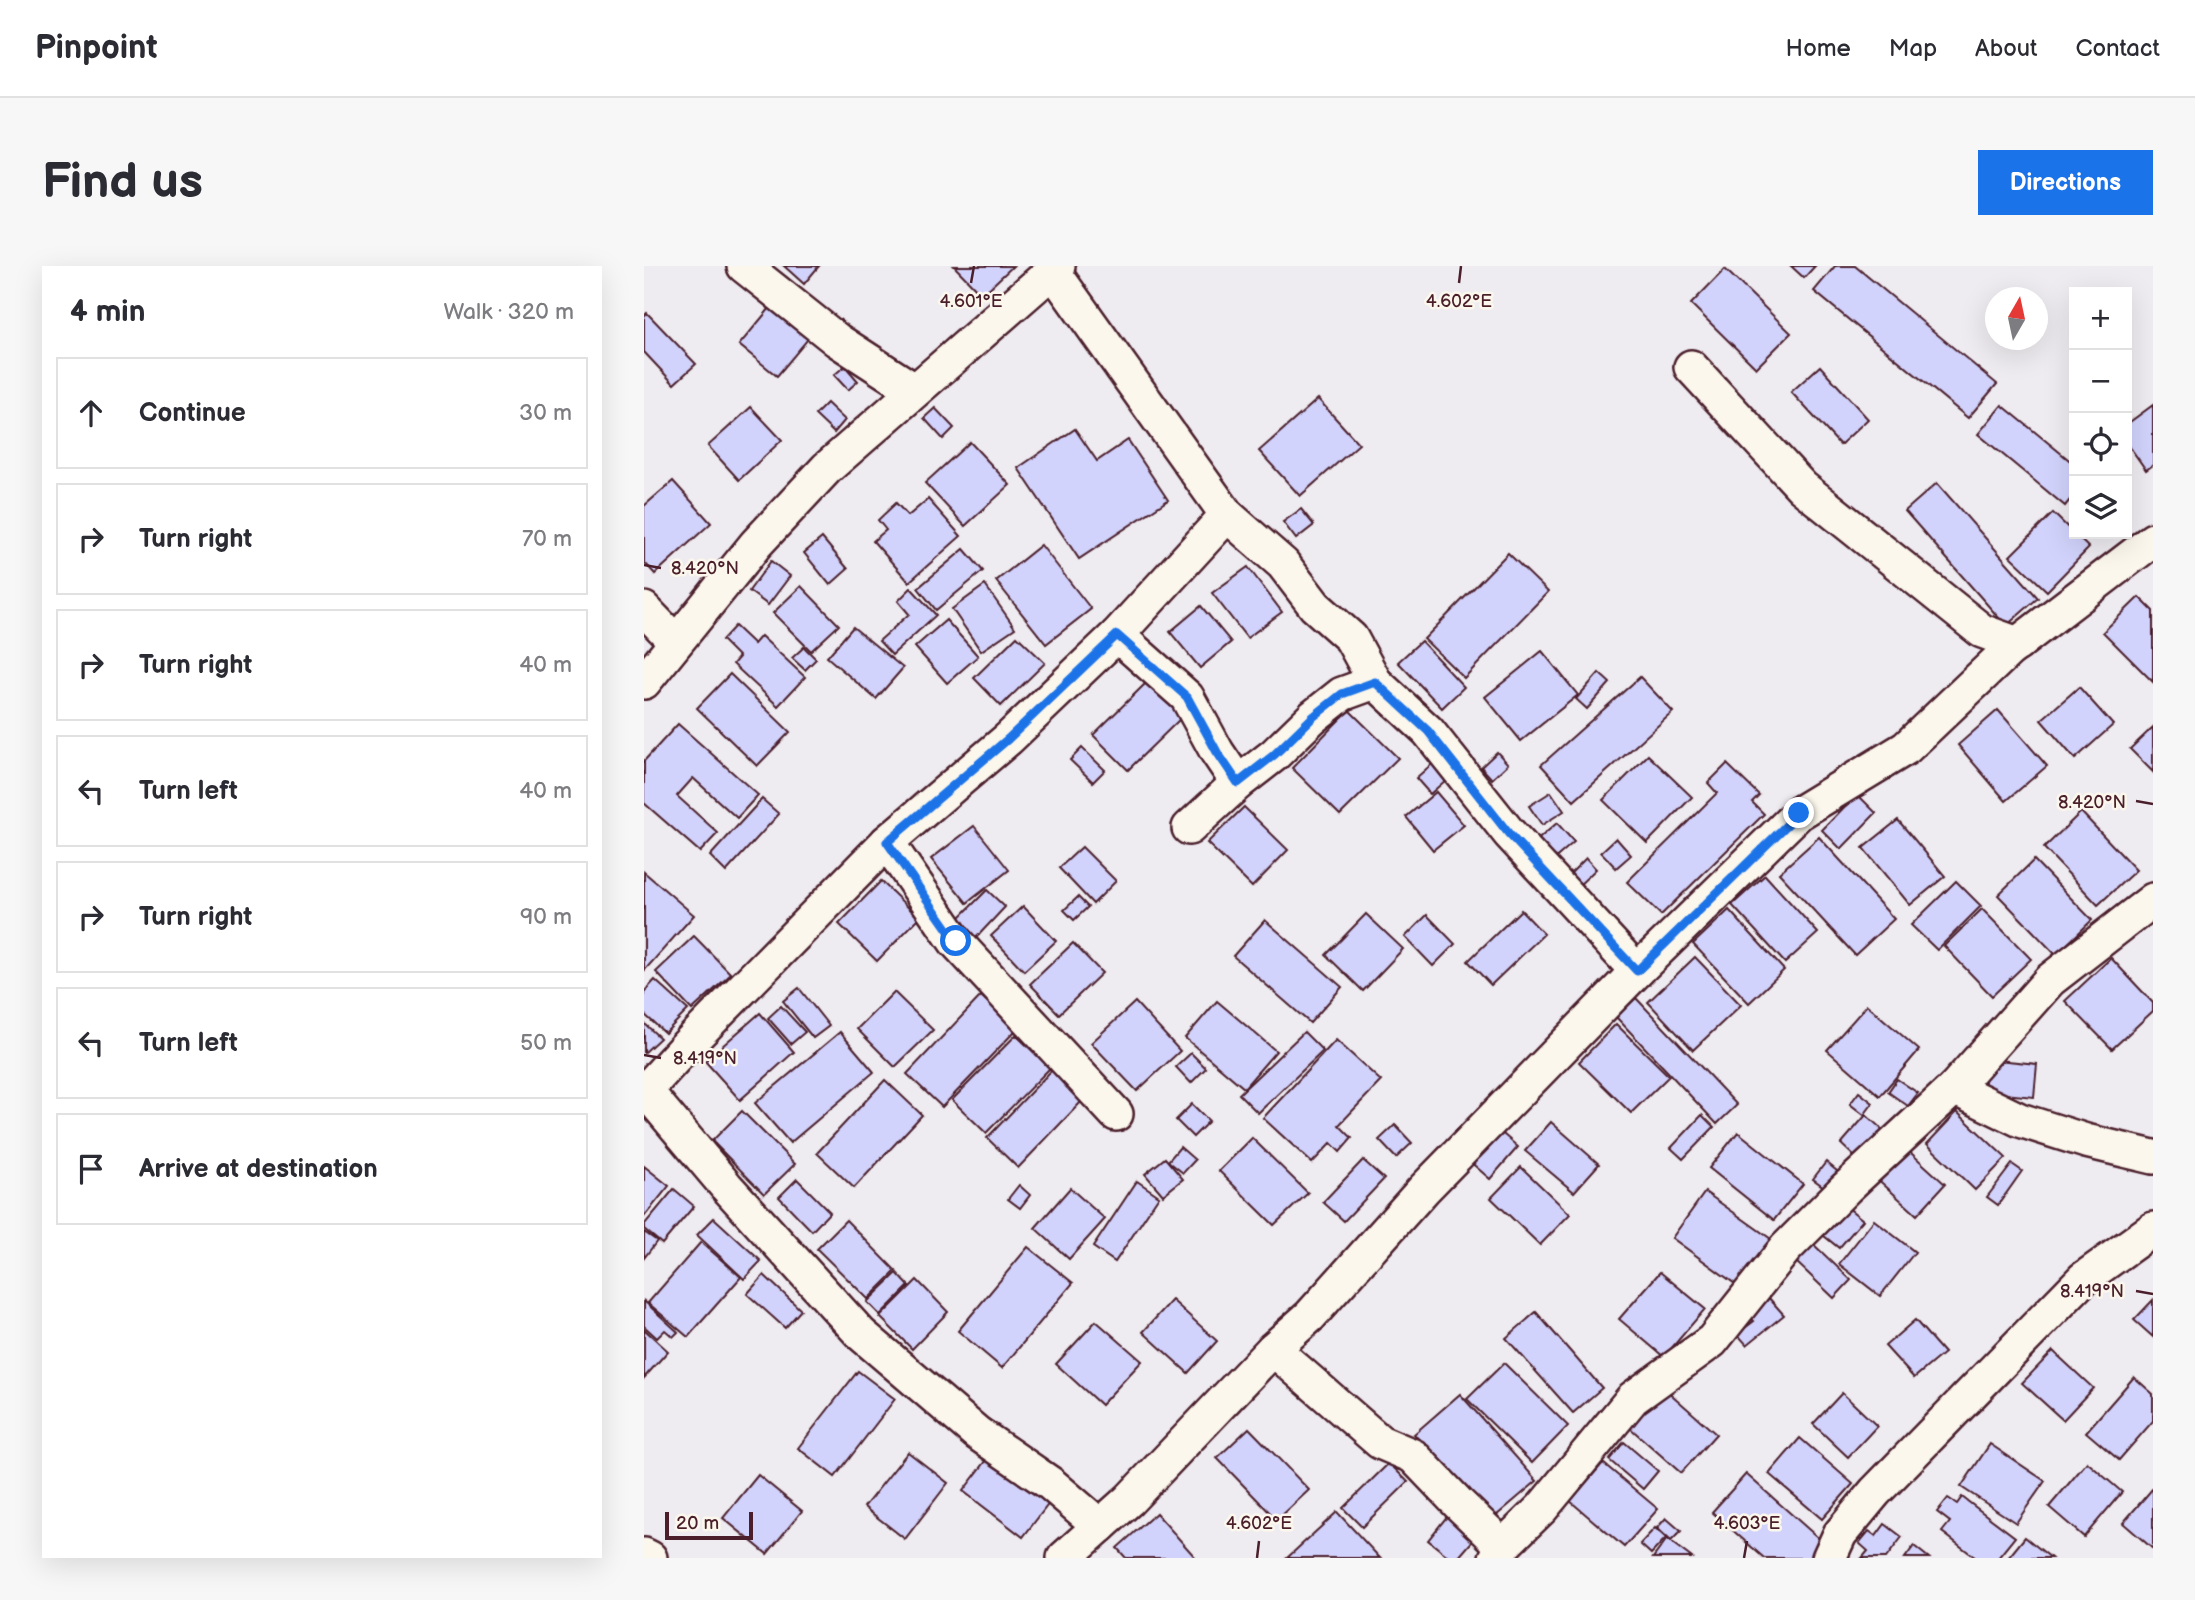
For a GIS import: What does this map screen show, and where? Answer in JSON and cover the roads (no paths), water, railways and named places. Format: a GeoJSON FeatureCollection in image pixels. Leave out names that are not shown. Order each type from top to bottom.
{"type":"FeatureCollection","features":[{"type":"Feature","properties":{"kind":"street"},"geometry":{"type":"LineString","coordinates":[[744,266],[837,340],[914,390]]}},
{"type":"Feature","properties":{"kind":"street"},"geometry":{"type":"LineString","coordinates":[[644,682],[756,544],[827,468],[1056,268],[1227,514],[1283,564],[1315,606],[1351,638],[1375,682],[1428,731],[1509,834],[1637,971]]}},
{"type":"Feature","properties":{"kind":"street"},"geometry":{"type":"LineString","coordinates":[[1691,367],[1802,487],[1982,631],[2018,644]]}},
{"type":"Feature","properties":{"kind":"street"},"geometry":{"type":"LineString","coordinates":[[1100,1526],[1051,1484],[977,1433],[860,1334],[726,1185],[645,1089],[887,842],[1008,739],[1117,635],[1227,514]]}},
{"type":"Feature","properties":{"kind":"street"},"geometry":{"type":"LineString","coordinates":[[1064,1558],[1129,1500],[1273,1349],[1310,1316],[1424,1189],[1637,971],[1799,813],[1906,748],[2018,644],[2153,540]]}},
{"type":"Feature","properties":{"kind":"street"},"geometry":{"type":"LineString","coordinates":[[644,609],[677,642]]}},
{"type":"Feature","properties":{"kind":"street"},"geometry":{"type":"LineString","coordinates":[[1117,635],[1187,697],[1217,752],[1238,783]]}},
{"type":"Feature","properties":{"kind":"street"},"geometry":{"type":"LineString","coordinates":[[1189,828],[1342,694],[1375,682]]}},
{"type":"Feature","properties":{"kind":"street"},"geometry":{"type":"LineString","coordinates":[[887,842],[956,941],[1116,1114]]}},
{"type":"Feature","properties":{"kind":"street"},"geometry":{"type":"LineString","coordinates":[[1273,1349],[1380,1441],[1413,1457],[1459,1504],[1500,1552],[1542,1508],[1633,1398],[1712,1341],[1786,1248],[1954,1088],[2050,980],[2153,900]]}},
{"type":"Feature","properties":{"kind":"street"},"geometry":{"type":"LineString","coordinates":[[1954,1088],[2020,1120],[2086,1141],[2153,1157]]}},
{"type":"Feature","properties":{"kind":"street"},"geometry":{"type":"LineString","coordinates":[[1829,1558],[1840,1534],[1875,1492],[2083,1279],[2153,1229]]}},
{"type":"Feature","properties":{"kind":"street"},"geometry":{"type":"LineString","coordinates":[[644,1555],[650,1558]]}}]}
